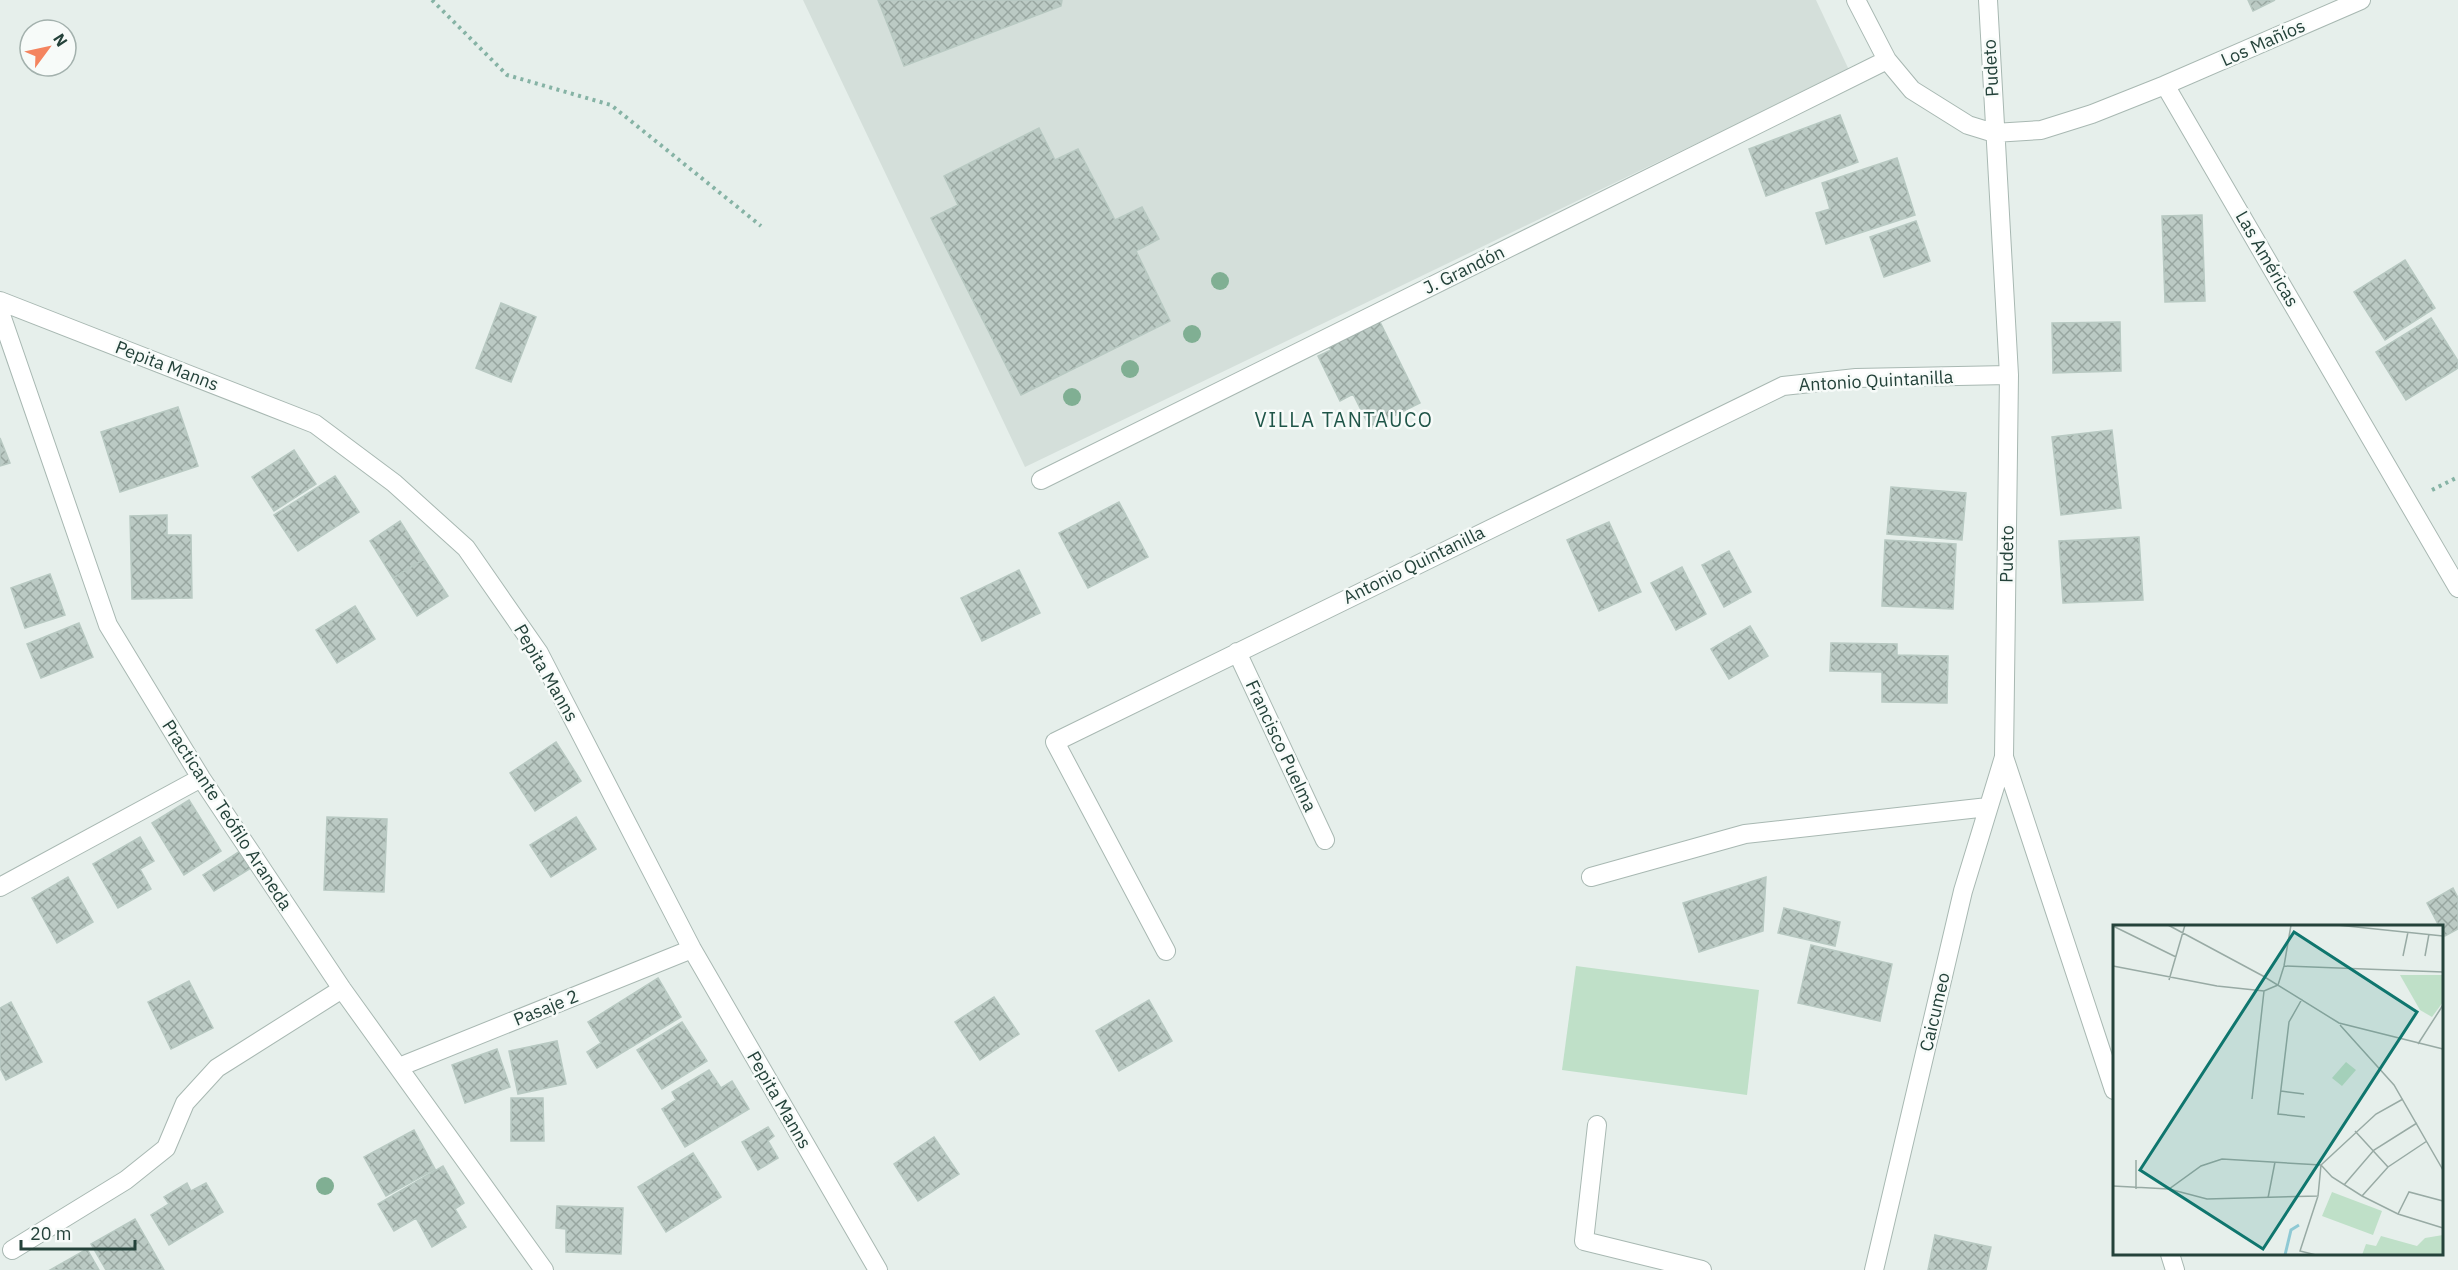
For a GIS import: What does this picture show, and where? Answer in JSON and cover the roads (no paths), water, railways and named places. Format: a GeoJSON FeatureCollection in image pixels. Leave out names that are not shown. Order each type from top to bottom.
{"type":"FeatureCollection","features":[{"type":"Feature","properties":{"kind":"street"},"geometry":{"type":"LineString","coordinates":[[1856,0],[1887,60],[1912,90],[1968,124],[1994,133],[2041,130],[2092,114],[2165,85]]}},
{"type":"Feature","properties":{"kind":"street","name":"Pudeto"},"geometry":{"type":"LineString","coordinates":[[1988,0],[2009,375],[2004,757],[2113,1084]]}},
{"type":"Feature","properties":{"kind":"street","name":"Los Mañíos"},"geometry":{"type":"LineString","coordinates":[[2165,85],[2361,0]]}},
{"type":"Feature","properties":{"kind":"street","name":"J. Grandón"},"geometry":{"type":"LineString","coordinates":[[1041,480],[1887,60]]}},
{"type":"Feature","properties":{"kind":"street","name":"Las Américas"},"geometry":{"type":"LineString","coordinates":[[2165,85],[2458,588]]}},
{"type":"Feature","properties":{"kind":"street","name":"Pepita Manns"},"geometry":{"type":"LineString","coordinates":[[0,301],[315,424],[394,483],[466,548],[539,653],[692,950],[878,1270]]}},
{"type":"Feature","properties":{"kind":"street","name":"Practicante Teófilo Araneda"},"geometry":{"type":"LineString","coordinates":[[0,312],[108,625],[201,778],[342,989],[544,1270]]}},
{"type":"Feature","properties":{"kind":"street","name":"Antonio Quintanilla"},"geometry":{"type":"LineString","coordinates":[[1166,951],[1055,742],[1783,386],[1856,378],[2009,375]]}},
{"type":"Feature","properties":{"kind":"street","name":"Francisco Puelma"},"geometry":{"type":"LineString","coordinates":[[1237,652],[1325,840]]}},
{"type":"Feature","properties":{"kind":"street","name":"Caicumeo"},"geometry":{"type":"LineString","coordinates":[[1874,1270],[1963,891],[2004,757]]}},
{"type":"Feature","properties":{"kind":"street"},"geometry":{"type":"LineString","coordinates":[[0,887],[201,778]]}},
{"type":"Feature","properties":{"kind":"street"},"geometry":{"type":"LineString","coordinates":[[1591,877],[1745,834],[1988,807]]}},
{"type":"Feature","properties":{"kind":"street","name":"Pasaje 2"},"geometry":{"type":"LineString","coordinates":[[399,1067],[692,950]]}},
{"type":"Feature","properties":{"kind":"street"},"geometry":{"type":"LineString","coordinates":[[12,1250],[126,1180],[166,1148],[185,1102],[217,1068],[342,989]]}},
{"type":"Feature","properties":{"kind":"street"},"geometry":{"type":"LineString","coordinates":[[1597,1125],[1584,1241],[1702,1270]]}},
{"type":"Feature","properties":{"kind":"street"},"geometry":{"type":"LineString","coordinates":[[2169,1255],[2175,1270]]}},
{"type":"Feature","properties":{"kind":"district","name":"VILLA TANTAUCO"},"geometry":{"type":"Point","coordinates":[1344,420]}}]}
